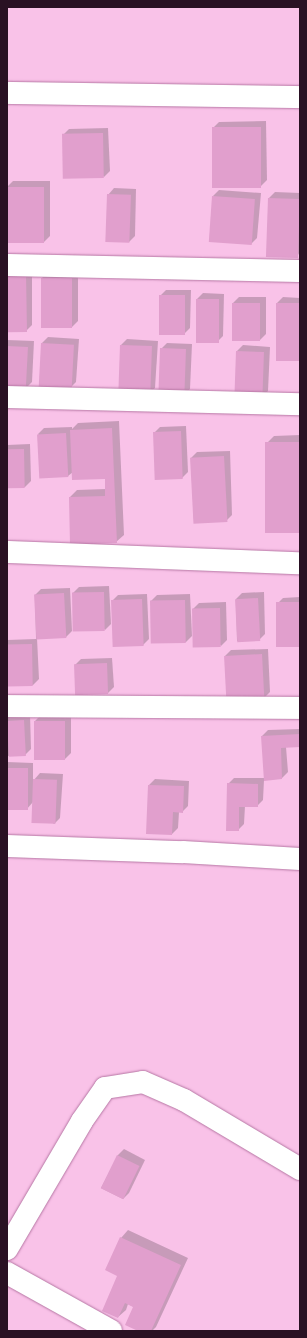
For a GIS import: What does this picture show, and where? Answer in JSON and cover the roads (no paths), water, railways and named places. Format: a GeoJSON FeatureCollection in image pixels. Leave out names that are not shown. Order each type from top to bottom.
{"type":"FeatureCollection","features":[{"type":"Feature","properties":{"kind":"street"},"geometry":{"type":"LineString","coordinates":[[7,93],[300,97]]}},
{"type":"Feature","properties":{"kind":"street"},"geometry":{"type":"LineString","coordinates":[[7,265],[300,271]]}},
{"type":"Feature","properties":{"kind":"street"},"geometry":{"type":"LineString","coordinates":[[7,398],[300,404]]}},
{"type":"Feature","properties":{"kind":"street"},"geometry":{"type":"LineString","coordinates":[[7,552],[300,563]]}},
{"type":"Feature","properties":{"kind":"street"},"geometry":{"type":"LineString","coordinates":[[7,706],[300,708]]}},
{"type":"Feature","properties":{"kind":"street"},"geometry":{"type":"LineString","coordinates":[[7,846],[183,852],[300,859]]}},
{"type":"Feature","properties":{"kind":"street"},"geometry":{"type":"LineString","coordinates":[[7,1249],[82,1121],[105,1088],[143,1082],[184,1100],[300,1169]]}},
{"type":"Feature","properties":{"kind":"street"},"geometry":{"type":"LineString","coordinates":[[7,1273],[111,1331]]}}]}
